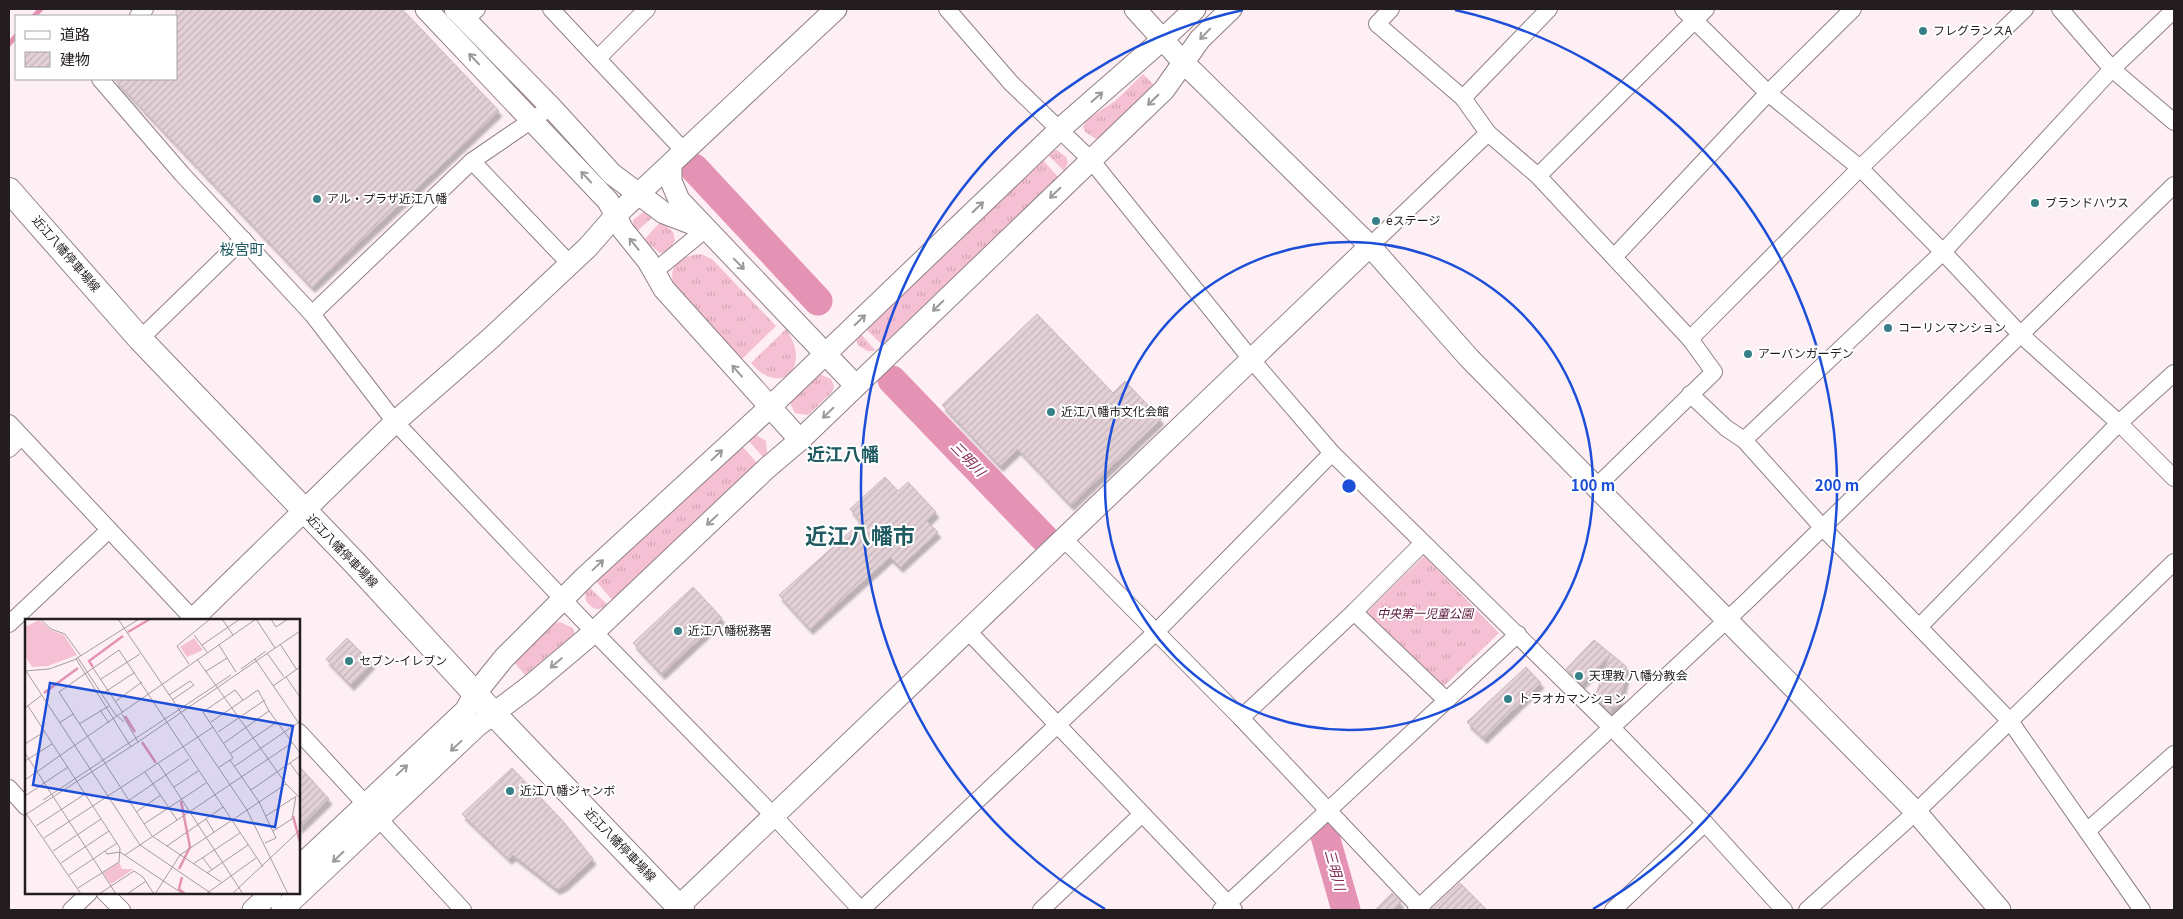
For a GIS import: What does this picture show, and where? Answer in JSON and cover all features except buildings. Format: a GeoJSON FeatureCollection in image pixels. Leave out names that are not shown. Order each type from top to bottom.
{"type":"FeatureCollection","features":[{"type":"Feature","properties":{"kind":"main road","name":"近江八幡停車場線"},"geometry":{"type":"LineString","coordinates":[[9,190],[140,339],[354,562],[475,694],[679,909]]}},
{"type":"Feature","properties":{"kind":"street"},"geometry":{"type":"LineString","coordinates":[[426,9],[608,201],[623,230],[655,272],[664,289],[800,440]]}},
{"type":"Feature","properties":{"kind":"street"},"geometry":{"type":"LineString","coordinates":[[551,9],[598,58],[678,157]]}},
{"type":"Feature","properties":{"kind":"street"},"geometry":{"type":"LineString","coordinates":[[598,58],[647,9]]}},
{"type":"Feature","properties":{"kind":"street"},"geometry":{"type":"LineString","coordinates":[[193,619],[395,422],[491,338],[588,247],[616,215],[638,194],[836,9]]}},
{"type":"Feature","properties":{"kind":"street"},"geometry":{"type":"LineString","coordinates":[[947,9],[1011,83],[1091,160],[1250,359],[1332,453],[1612,728],[1705,823],[1784,910]]}},
{"type":"Feature","properties":{"kind":"street"},"geometry":{"type":"LineString","coordinates":[[1135,9],[1184,63],[1370,246],[1469,358],[1916,812],[2000,910]]}},
{"type":"Feature","properties":{"kind":"street"},"geometry":{"type":"LineString","coordinates":[[300,890],[465,711],[475,694],[504,658],[586,577],[770,407],[1060,129],[1195,9]]}},
{"type":"Feature","properties":{"kind":"street"},"geometry":{"type":"LineString","coordinates":[[300,866],[493,713],[530,686],[594,632],[767,468],[800,440],[1164,90],[1200,39],[1231,9]]}},
{"type":"Feature","properties":{"kind":"street"},"geometry":{"type":"LineString","coordinates":[[1391,9],[1377,24],[1463,98],[1488,133],[1538,176],[1690,339],[1714,372],[1596,487]]}},
{"type":"Feature","properties":{"kind":"street"},"geometry":{"type":"LineString","coordinates":[[1463,98],[1548,9]]}},
{"type":"Feature","properties":{"kind":"street"},"geometry":{"type":"LineString","coordinates":[[1538,176],[1689,14],[1706,9]]}},
{"type":"Feature","properties":{"kind":"street"},"geometry":{"type":"LineString","coordinates":[[1614,257],[1768,93],[1853,9]]}},
{"type":"Feature","properties":{"kind":"street"},"geometry":{"type":"LineString","coordinates":[[1690,339],[1860,168],[2025,9]]}},
{"type":"Feature","properties":{"kind":"street"},"geometry":{"type":"LineString","coordinates":[[2060,9],[2112,69],[2174,122]]}},
{"type":"Feature","properties":{"kind":"street"},"geometry":{"type":"LineString","coordinates":[[1744,440],[1943,252],[2112,69],[2174,10]]}},
{"type":"Feature","properties":{"kind":"street"},"geometry":{"type":"LineString","coordinates":[[466,12],[612,174],[664,213],[706,229]]}},
{"type":"Feature","properties":{"kind":"street"},"geometry":{"type":"LineString","coordinates":[[1689,14],[1768,93],[1860,168],[2020,334],[2119,423],[2174,478]]}},
{"type":"Feature","properties":{"kind":"street"},"geometry":{"type":"LineString","coordinates":[[101,80],[182,174],[312,314],[395,422],[594,632],[774,815],[861,910],[1157,631],[1332,453]]}},
{"type":"Feature","properties":{"kind":"street"},"geometry":{"type":"LineString","coordinates":[[312,314],[472,162],[551,107]]}},
{"type":"Feature","properties":{"kind":"street"},"geometry":{"type":"LineString","coordinates":[[679,909],[774,815],[1488,133]]}},
{"type":"Feature","properties":{"kind":"street"},"geometry":{"type":"LineString","coordinates":[[678,157],[671,181],[679,200],[856,386]]}},
{"type":"Feature","properties":{"kind":"street"},"geometry":{"type":"LineString","coordinates":[[472,162],[570,264]]}},
{"type":"Feature","properties":{"kind":"street"},"geometry":{"type":"LineString","coordinates":[[1063,538],[1241,718],[1329,810],[1419,909],[1823,528],[2174,185]]}},
{"type":"Feature","properties":{"kind":"street"},"geometry":{"type":"LineString","coordinates":[[655,272],[706,229]]}},
{"type":"Feature","properties":{"kind":"street"},"geometry":{"type":"LineString","coordinates":[[140,339],[243,238]]}},
{"type":"Feature","properties":{"kind":"street"},"geometry":{"type":"LineString","coordinates":[[1920,626],[2119,423],[2174,373]]}},
{"type":"Feature","properties":{"kind":"street"},"geometry":{"type":"LineString","coordinates":[[1690,394],[1726,428],[1744,440],[1823,528],[2010,721],[2142,910]]}},
{"type":"Feature","properties":{"kind":"street"},"geometry":{"type":"LineString","coordinates":[[9,423],[191,619]]}},
{"type":"Feature","properties":{"kind":"street"},"geometry":{"type":"LineString","coordinates":[[9,449],[22,437]]}},
{"type":"Feature","properties":{"kind":"street"},"geometry":{"type":"LineString","coordinates":[[9,624],[109,530]]}},
{"type":"Feature","properties":{"kind":"street"},"geometry":{"type":"LineString","coordinates":[[1241,718],[1354,612],[1423,543]]}},
{"type":"Feature","properties":{"kind":"street"},"geometry":{"type":"LineString","coordinates":[[1807,910],[1916,812],[2174,562]]}},
{"type":"Feature","properties":{"kind":"street"},"geometry":{"type":"LineString","coordinates":[[1354,612],[1446,700]]}},
{"type":"Feature","properties":{"kind":"street"},"geometry":{"type":"LineString","coordinates":[[967,630],[1058,724],[1228,908],[1329,810],[1518,634]]}},
{"type":"Feature","properties":{"kind":"street"},"geometry":{"type":"LineString","coordinates":[[300,733],[373,810],[463,910]]}},
{"type":"Feature","properties":{"kind":"street"},"geometry":{"type":"LineString","coordinates":[[2087,831],[2174,754]]}},
{"type":"Feature","properties":{"kind":"street"},"geometry":{"type":"LineString","coordinates":[[1041,910],[1142,814]]}},
{"type":"Feature","properties":{"kind":"street"},"geometry":{"type":"LineString","coordinates":[[1613,910],[1705,823]]}},
{"type":"Feature","properties":{"kind":"street"},"geometry":{"type":"LineString","coordinates":[[71,910],[88,894]]}},
{"type":"Feature","properties":{"kind":"street"},"geometry":{"type":"LineString","coordinates":[[106,894],[122,910]]}},
{"type":"Feature","properties":{"kind":"street"},"geometry":{"type":"LineString","coordinates":[[253,910],[270,894]]}},
{"type":"Feature","properties":{"kind":"street"},"geometry":{"type":"LineString","coordinates":[[282,910],[297,894]]}},
{"type":"Feature","properties":{"kind":"green space"},"geometry":{"type":"Polygon","coordinates":[[[1143,74],[1155,86],[1103,135],[1096,139],[1085,132],[1083,127],[1086,120],[1115,101],[1143,74]]]}},
{"type":"Feature","properties":{"kind":"green space"},"geometry":{"type":"Polygon","coordinates":[[[1057,150],[1066,157],[1068,163],[1064,171],[1048,155],[1051,151],[1057,150]]]}},
{"type":"Feature","properties":{"kind":"green space"},"geometry":{"type":"Polygon","coordinates":[[[1043,160],[1058,177],[882,345],[864,327],[1043,160]]]}},
{"type":"Feature","properties":{"kind":"green space"},"geometry":{"type":"Polygon","coordinates":[[[643,212],[649,212],[654,216],[636,232],[633,227],[633,220],[643,212]]]}},
{"type":"Feature","properties":{"kind":"green space"},"geometry":{"type":"Polygon","coordinates":[[[661,221],[673,232],[675,240],[669,251],[660,253],[644,240],[661,221]]]}},
{"type":"Feature","properties":{"kind":"green space"},"geometry":{"type":"Polygon","coordinates":[[[701,254],[712,259],[776,326],[741,360],[674,287],[672,273],[677,263],[687,257],[701,254]]]}},
{"type":"Feature","properties":{"kind":"green space"},"geometry":{"type":"Polygon","coordinates":[[[786,329],[793,342],[796,355],[795,365],[790,373],[783,378],[773,378],[762,373],[751,363],[786,329]]]}},
{"type":"Feature","properties":{"kind":"green space"},"geometry":{"type":"Polygon","coordinates":[[[859,332],[876,351],[867,351],[858,345],[856,339],[859,332]]]}},
{"type":"Feature","properties":{"kind":"green space"},"geometry":{"type":"Polygon","coordinates":[[[819,374],[831,379],[834,386],[832,392],[808,415],[795,413],[790,403],[793,396],[819,374]]]}},
{"type":"Feature","properties":{"kind":"green space"},"geometry":{"type":"Polygon","coordinates":[[[756,435],[766,441],[767,453],[763,457],[747,439],[756,435]]]}},
{"type":"Feature","properties":{"kind":"green space"},"geometry":{"type":"Polygon","coordinates":[[[741,445],[758,464],[612,600],[596,581],[741,445]]]}},
{"type":"Feature","properties":{"kind":"green space","name":"中央第一児童公園"},"geometry":{"type":"Polygon","coordinates":[[[1424,556],[1499,633],[1444,686],[1366,613],[1424,556]]]}},
{"type":"Feature","properties":{"kind":"green space"},"geometry":{"type":"Polygon","coordinates":[[[590,588],[607,604],[604,607],[596,609],[586,601],[585,592],[590,588]]]}},
{"type":"Feature","properties":{"kind":"green space"},"geometry":{"type":"Polygon","coordinates":[[[560,622],[573,628],[574,636],[566,645],[556,649],[525,675],[513,661],[554,623],[560,622]]]}},
{"type":"Feature","properties":{"kind":"waterway"},"geometry":{"type":"LineString","coordinates":[[35,15],[41,9]]}},
{"type":"Feature","properties":{"kind":"waterway"},"geometry":{"type":"LineString","coordinates":[[9,44],[15,37]]}},
{"type":"Feature","properties":{"kind":"waterway","name":"三明川"},"geometry":{"type":"LineString","coordinates":[[694,168],[818,301]]}},
{"type":"Feature","properties":{"kind":"waterway","name":"三明川"},"geometry":{"type":"LineString","coordinates":[[892,380],[1044,538]]}},
{"type":"Feature","properties":{"kind":"waterway","name":"三明川"},"geometry":{"type":"LineString","coordinates":[[1323,829],[1346,910]]}},
{"type":"Feature","properties":{"kind":"place","name":"フレグランスA"},"geometry":{"type":"Point","coordinates":[1923,31]}},
{"type":"Feature","properties":{"kind":"place","name":"アル・プラザ近江八幡"},"geometry":{"type":"Point","coordinates":[317,199]}},
{"type":"Feature","properties":{"kind":"place","name":"ブランドハウス"},"geometry":{"type":"Point","coordinates":[2035,203]}},
{"type":"Feature","properties":{"kind":"place","name":"eステージ"},"geometry":{"type":"Point","coordinates":[1376,221]}},
{"type":"Feature","properties":{"kind":"place","name":"コーリンマンション"},"geometry":{"type":"Point","coordinates":[1888,328]}},
{"type":"Feature","properties":{"kind":"place","name":"アーバンガーデン"},"geometry":{"type":"Point","coordinates":[1748,354]}},
{"type":"Feature","properties":{"kind":"place","name":"近江八幡市文化会館"},"geometry":{"type":"Point","coordinates":[1051,412]}},
{"type":"Feature","properties":{"kind":"place","name":"近江八幡税務署"},"geometry":{"type":"Point","coordinates":[678,631]}},
{"type":"Feature","properties":{"kind":"place","name":"セブン-イレブン"},"geometry":{"type":"Point","coordinates":[349,661]}},
{"type":"Feature","properties":{"kind":"place","name":"天理教 八幡分教会"},"geometry":{"type":"Point","coordinates":[1579,676]}},
{"type":"Feature","properties":{"kind":"place","name":"トラオカマンション"},"geometry":{"type":"Point","coordinates":[1508,699]}},
{"type":"Feature","properties":{"kind":"place","name":"近江八幡ジャンボ"},"geometry":{"type":"Point","coordinates":[510,791]}},
{"type":"Feature","properties":{"kind":"district","name":"桜宮町"},"geometry":{"type":"Point","coordinates":[242,250]}},
{"type":"Feature","properties":{"kind":"district","name":"近江八幡"},"geometry":{"type":"Point","coordinates":[843,455]}},
{"type":"Feature","properties":{"kind":"district","name":"近江八幡市"},"geometry":{"type":"Point","coordinates":[860,536]}}]}
